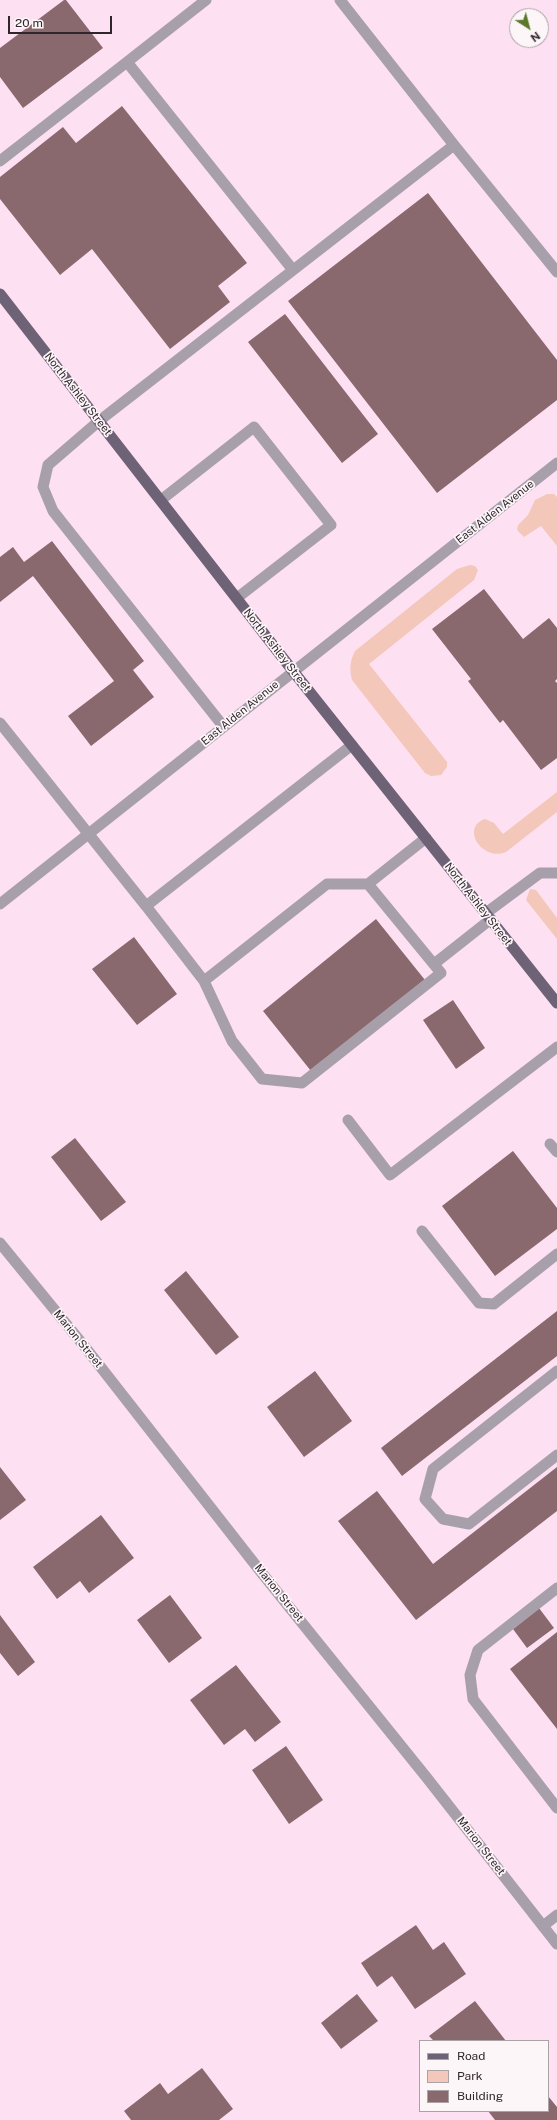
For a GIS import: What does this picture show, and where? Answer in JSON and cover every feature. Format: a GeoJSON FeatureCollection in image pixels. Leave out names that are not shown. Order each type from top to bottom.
{"type":"FeatureCollection","features":[{"type":"Feature","properties":{"kind":"main road","name":"North Ashley Street"},"geometry":{"type":"LineString","coordinates":[[0,294],[293,671],[557,1003]]}},
{"type":"Feature","properties":{"kind":"street"},"geometry":{"type":"LineString","coordinates":[[0,161],[206,0]]}},
{"type":"Feature","properties":{"kind":"street"},"geometry":{"type":"LineString","coordinates":[[340,0],[454,145],[557,272]]}},
{"type":"Feature","properties":{"kind":"street"},"geometry":{"type":"LineString","coordinates":[[127,62],[293,270]]}},
{"type":"Feature","properties":{"kind":"street"},"geometry":{"type":"LineString","coordinates":[[223,726],[53,511],[43,487],[48,465],[99,421],[454,145]]}},
{"type":"Feature","properties":{"kind":"street"},"geometry":{"type":"LineString","coordinates":[[161,500],[254,427],[331,525],[237,598]]}},
{"type":"Feature","properties":{"kind":"street","name":"East Alden Avenue"},"geometry":{"type":"LineString","coordinates":[[0,904],[223,726],[556,466]]}},
{"type":"Feature","properties":{"kind":"street"},"geometry":{"type":"LineString","coordinates":[[0,723],[204,981],[232,1041],[262,1079],[302,1083],[441,973],[368,884]]}},
{"type":"Feature","properties":{"kind":"street"},"geometry":{"type":"LineString","coordinates":[[146,906],[352,745]]}},
{"type":"Feature","properties":{"kind":"street"},"geometry":{"type":"LineString","coordinates":[[204,981],[327,884],[368,884],[426,838]]}},
{"type":"Feature","properties":{"kind":"street"},"geometry":{"type":"LineString","coordinates":[[434,964],[488,916],[540,873],[557,873]]}},
{"type":"Feature","properties":{"kind":"street"},"geometry":{"type":"LineString","coordinates":[[348,1120],[390,1175],[557,1047]]}},
{"type":"Feature","properties":{"kind":"street"},"geometry":{"type":"LineString","coordinates":[[550,1144],[557,1152]]}},
{"type":"Feature","properties":{"kind":"street"},"geometry":{"type":"LineString","coordinates":[[422,1231],[479,1303],[494,1304],[557,1254]]}},
{"type":"Feature","properties":{"kind":"street","name":"Marion Street"},"geometry":{"type":"LineString","coordinates":[[0,1243],[85,1347],[557,1944]]}},
{"type":"Feature","properties":{"kind":"street"},"geometry":{"type":"LineString","coordinates":[[557,1371],[432,1469],[426,1499],[443,1519],[469,1524],[557,1456]]}},
{"type":"Feature","properties":{"kind":"street"},"geometry":{"type":"LineString","coordinates":[[557,1588],[478,1650],[470,1675],[473,1698],[557,1808]]}},
{"type":"Feature","properties":{"kind":"street"},"geometry":{"type":"LineString","coordinates":[[543,1926],[557,1916]]}},
{"type":"Feature","properties":{"kind":"green space"},"geometry":{"type":"Polygon","coordinates":[[[547,494],[554,494],[557,497],[557,546],[541,526],[524,537],[517,530],[518,525],[528,515],[535,500],[547,494]]]}},
{"type":"Feature","properties":{"kind":"green space"},"geometry":{"type":"Polygon","coordinates":[[[470,565],[475,566],[478,570],[474,580],[369,664],[447,762],[447,767],[441,775],[431,776],[425,773],[352,680],[350,672],[351,662],[355,651],[457,569],[470,565]]]}},
{"type":"Feature","properties":{"kind":"green space"},"geometry":{"type":"Polygon","coordinates":[[[557,792],[557,812],[506,852],[497,854],[489,852],[482,848],[477,842],[474,836],[474,829],[478,823],[485,819],[494,823],[503,834],[557,792]]]}},
{"type":"Feature","properties":{"kind":"green space"},"geometry":{"type":"Polygon","coordinates":[[[530,889],[536,890],[557,918],[557,939],[526,900],[530,889]]]}},
{"type":"Feature","properties":{"kind":"building"},"geometry":{"type":"Polygon","coordinates":[[[66,0],[103,48],[23,108],[0,77],[0,48],[66,0]]]}},
{"type":"Feature","properties":{"kind":"building"},"geometry":{"type":"Polygon","coordinates":[[[122,106],[247,263],[218,286],[230,302],[170,349],[92,249],[60,275],[0,199],[0,177],[63,127],[76,143],[122,106]]]}},
{"type":"Feature","properties":{"kind":"building"},"geometry":{"type":"Polygon","coordinates":[[[428,193],[557,360],[557,400],[437,493],[288,301],[428,193]]]}},
{"type":"Feature","properties":{"kind":"building"},"geometry":{"type":"Polygon","coordinates":[[[285,314],[378,434],[342,463],[248,342],[285,314]]]}},
{"type":"Feature","properties":{"kind":"building"},"geometry":{"type":"Polygon","coordinates":[[[52,541],[144,661],[133,670],[154,697],[91,746],[68,716],[114,681],[33,576],[0,602],[0,557],[13,547],[24,562],[52,541]]]}},
{"type":"Feature","properties":{"kind":"building"},"geometry":{"type":"Polygon","coordinates":[[[484,589],[523,639],[549,618],[557,628],[557,679],[555,681],[557,683],[557,758],[541,770],[503,720],[500,723],[493,714],[468,681],[471,679],[432,629],[484,589]]]}},
{"type":"Feature","properties":{"kind":"building"},"geometry":{"type":"Polygon","coordinates":[[[376,919],[425,980],[311,1071],[263,1011],[376,919]]]}},
{"type":"Feature","properties":{"kind":"building"},"geometry":{"type":"Polygon","coordinates":[[[134,937],[177,994],[137,1025],[92,969],[134,937]]]}},
{"type":"Feature","properties":{"kind":"building"},"geometry":{"type":"Polygon","coordinates":[[[453,1000],[485,1048],[456,1069],[423,1020],[453,1000]]]}},
{"type":"Feature","properties":{"kind":"building"},"geometry":{"type":"Polygon","coordinates":[[[75,1138],[126,1202],[101,1221],[51,1157],[75,1138]]]}},
{"type":"Feature","properties":{"kind":"building"},"geometry":{"type":"Polygon","coordinates":[[[513,1151],[557,1208],[557,1229],[495,1276],[442,1206],[513,1151]]]}},
{"type":"Feature","properties":{"kind":"building"},"geometry":{"type":"Polygon","coordinates":[[[186,1271],[239,1337],[216,1355],[164,1290],[186,1271]]]}},
{"type":"Feature","properties":{"kind":"building"},"geometry":{"type":"Polygon","coordinates":[[[557,1311],[557,1356],[402,1476],[381,1448],[557,1311]]]}},
{"type":"Feature","properties":{"kind":"building"},"geometry":{"type":"Polygon","coordinates":[[[315,1371],[352,1421],[304,1457],[267,1407],[315,1371]]]}},
{"type":"Feature","properties":{"kind":"building"},"geometry":{"type":"Polygon","coordinates":[[[0,1467],[26,1500],[0,1520],[0,1467]]]}},
{"type":"Feature","properties":{"kind":"building"},"geometry":{"type":"Polygon","coordinates":[[[557,1467],[557,1511],[416,1620],[338,1521],[377,1491],[433,1564],[557,1467]]]}},
{"type":"Feature","properties":{"kind":"building"},"geometry":{"type":"Polygon","coordinates":[[[101,1515],[134,1558],[89,1593],[80,1581],[57,1599],[33,1567],[101,1515]]]}},
{"type":"Feature","properties":{"kind":"building"},"geometry":{"type":"Polygon","coordinates":[[[170,1595],[202,1638],[169,1663],[137,1620],[170,1595]]]}},
{"type":"Feature","properties":{"kind":"building"},"geometry":{"type":"Polygon","coordinates":[[[539,1608],[554,1628],[527,1648],[513,1629],[539,1608]]]}},
{"type":"Feature","properties":{"kind":"building"},"geometry":{"type":"Polygon","coordinates":[[[0,1615],[35,1662],[18,1676],[0,1653],[0,1615]]]}},
{"type":"Feature","properties":{"kind":"building"},"geometry":{"type":"Polygon","coordinates":[[[557,1632],[557,1729],[510,1669],[557,1632]]]}},
{"type":"Feature","properties":{"kind":"building"},"geometry":{"type":"Polygon","coordinates":[[[236,1665],[281,1722],[255,1742],[245,1729],[224,1745],[190,1700],[236,1665]]]}},
{"type":"Feature","properties":{"kind":"building"},"geometry":{"type":"Polygon","coordinates":[[[286,1746],[323,1800],[289,1824],[252,1770],[286,1746]]]}},
{"type":"Feature","properties":{"kind":"building"},"geometry":{"type":"Polygon","coordinates":[[[416,1925],[433,1950],[444,1942],[466,1974],[415,2009],[392,1976],[377,1987],[361,1963],[416,1925]]]}},
{"type":"Feature","properties":{"kind":"building"},"geometry":{"type":"Polygon","coordinates":[[[357,1994],[378,2021],[341,2049],[321,2023],[357,1994]]]}},
{"type":"Feature","properties":{"kind":"building"},"geometry":{"type":"Polygon","coordinates":[[[475,2001],[505,2040],[433,2040],[429,2036],[475,2001]]]}},
{"type":"Feature","properties":{"kind":"building"},"geometry":{"type":"Polygon","coordinates":[[[202,2068],[233,2109],[219,2120],[131,2120],[124,2111],[160,2083],[168,2094],[202,2068]]]}},
{"type":"Feature","properties":{"kind":"building"},"geometry":{"type":"Polygon","coordinates":[[[549,2097],[557,2107],[557,2120],[495,2120],[489,2112],[549,2112],[549,2097]]]}}]}
